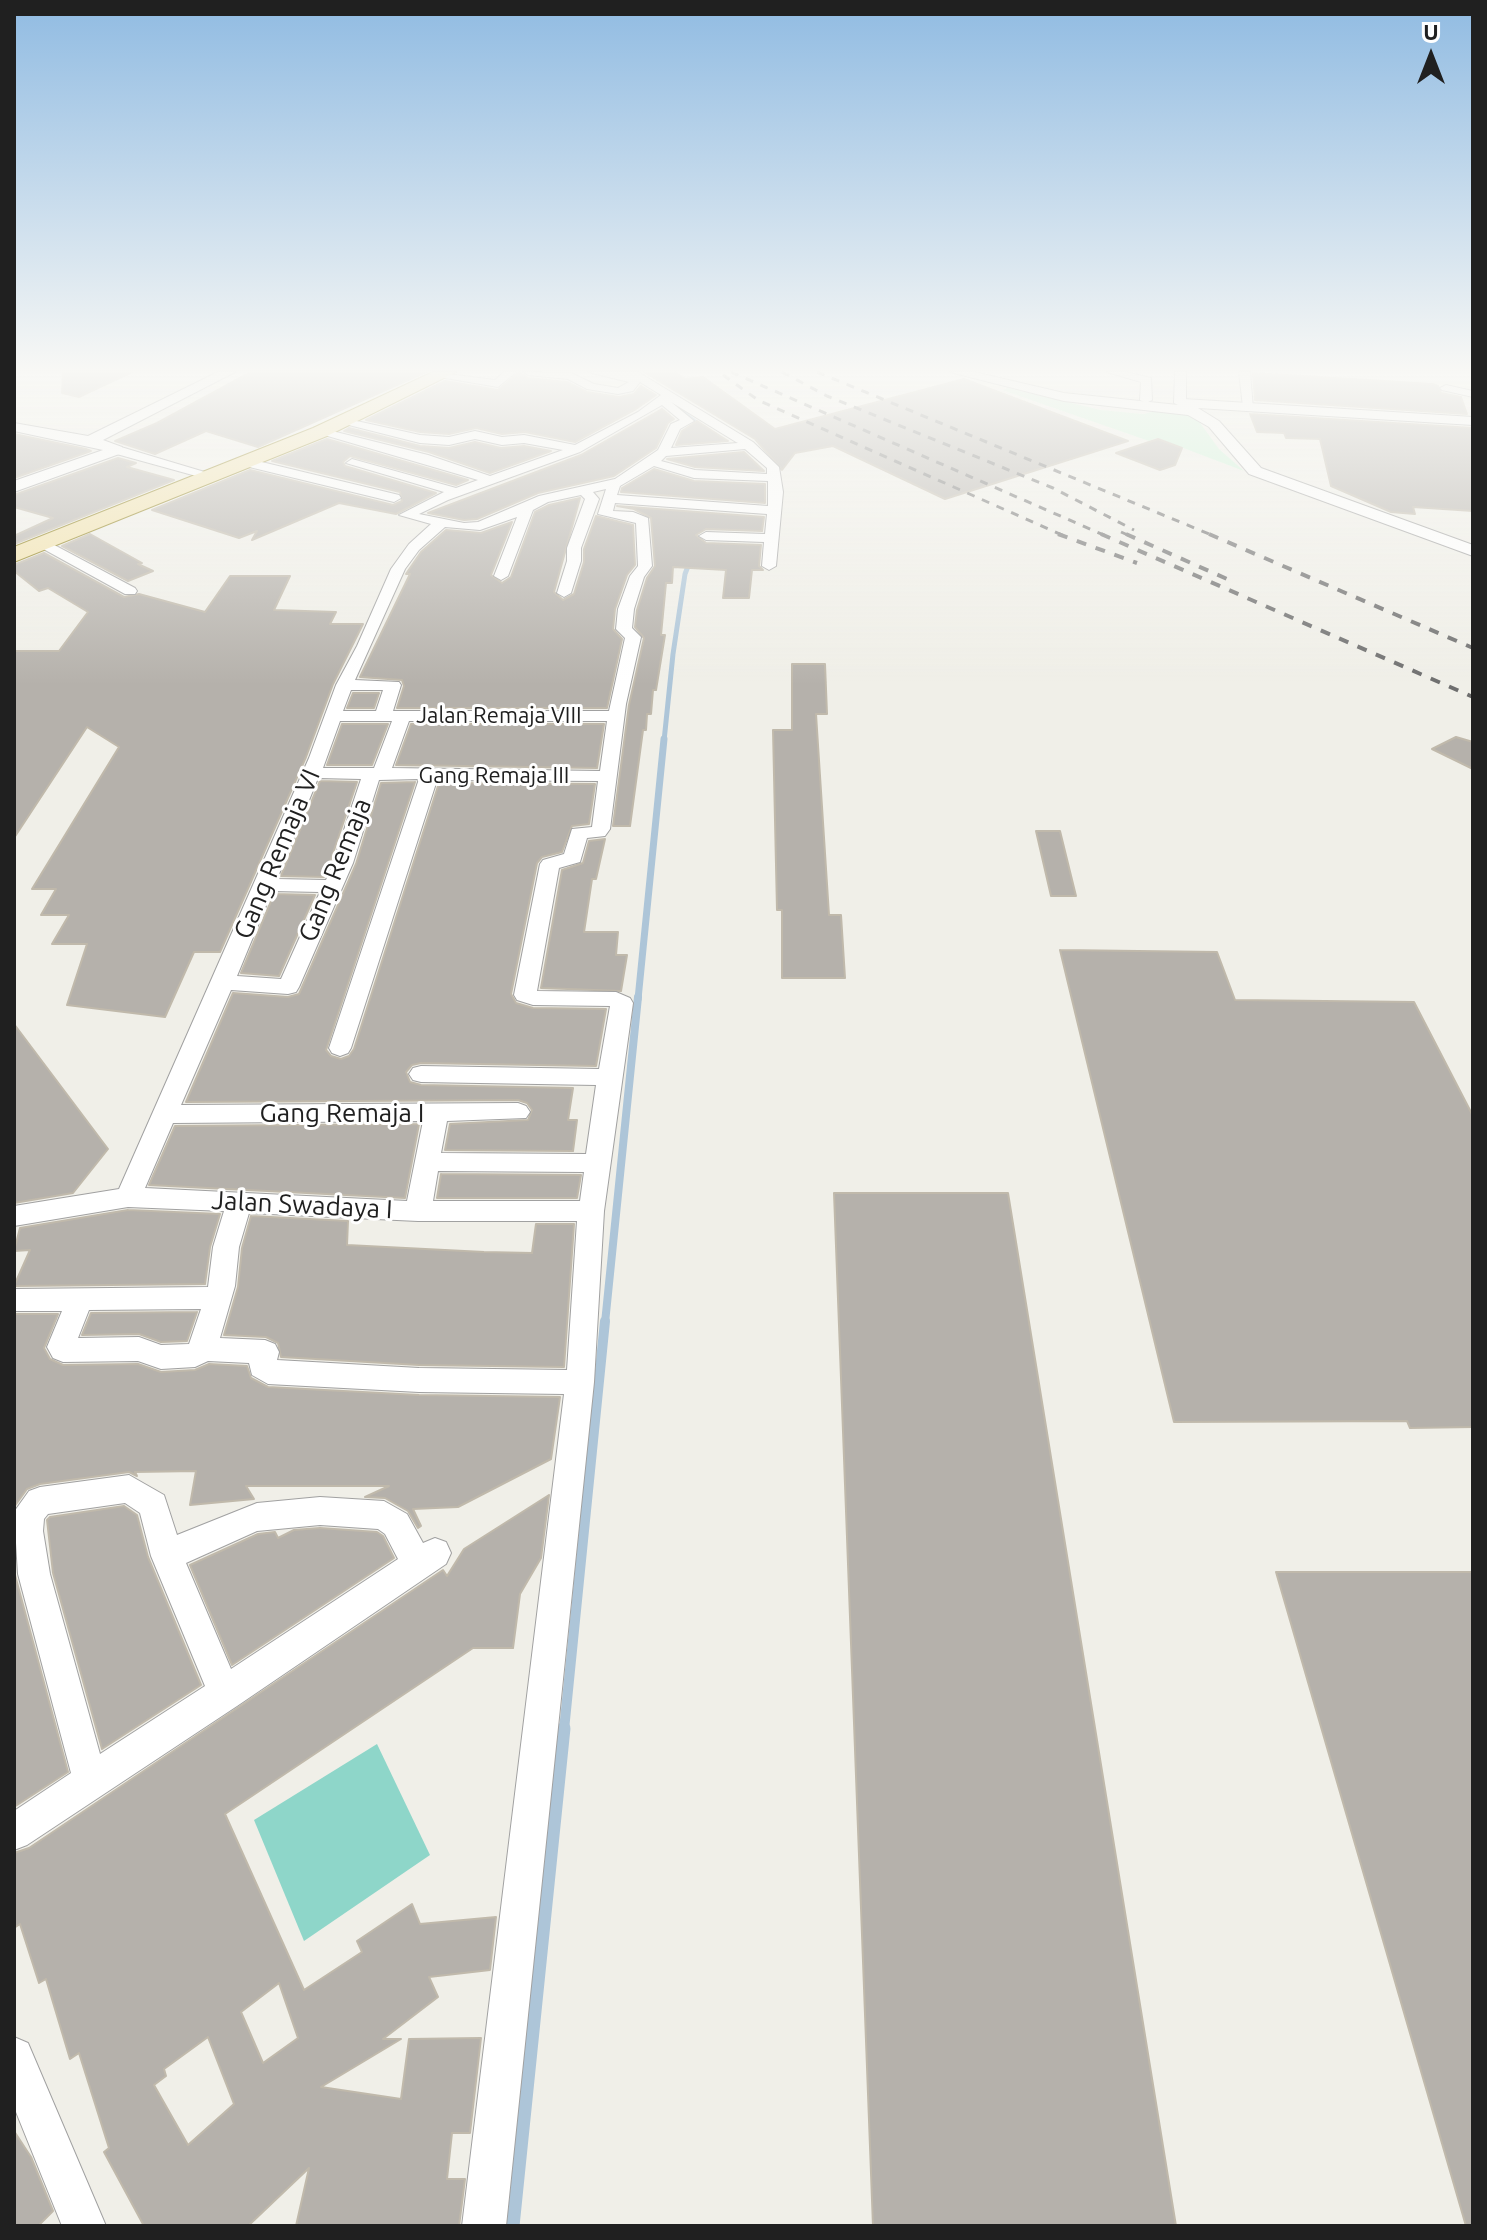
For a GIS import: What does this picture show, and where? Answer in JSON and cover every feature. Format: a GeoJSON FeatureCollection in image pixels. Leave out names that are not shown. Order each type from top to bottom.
{"type":"FeatureCollection","features":[{"type":"Feature","properties":{"kind":"main road"},"geometry":{"type":"LineString","coordinates":[[14,555],[211,477]]}},
{"type":"Feature","properties":{"kind":"street"},"geometry":{"type":"LineString","coordinates":[[14,487],[43,477]]}},
{"type":"Feature","properties":{"kind":"street"},"geometry":{"type":"LineString","coordinates":[[301,477],[394,498]]}},
{"type":"Feature","properties":{"kind":"street"},"geometry":{"type":"LineString","coordinates":[[346,488],[369,477]]}},
{"type":"Feature","properties":{"kind":"street"},"geometry":{"type":"LineString","coordinates":[[400,477],[457,492]]}},
{"type":"Feature","properties":{"kind":"street"},"geometry":{"type":"LineString","coordinates":[[479,477],[490,480]]}},
{"type":"Feature","properties":{"kind":"street"},"geometry":{"type":"LineString","coordinates":[[500,477],[406,515],[441,523],[480,526],[544,499],[614,483],[625,477]]}},
{"type":"Feature","properties":{"kind":"street"},"geometry":{"type":"LineString","coordinates":[[717,477],[776,478],[769,566]]}},
{"type":"Feature","properties":{"kind":"street"},"geometry":{"type":"LineString","coordinates":[[1270,477],[1467,547]]}},
{"type":"Feature","properties":{"kind":"street"},"geometry":{"type":"LineString","coordinates":[[614,483],[610,499],[774,510]]}},
{"type":"Feature","properties":{"kind":"street"},"geometry":{"type":"LineString","coordinates":[[564,593],[574,561],[574,548],[592,499],[584,490]]}},
{"type":"Feature","properties":{"kind":"street","name":"Jalan Remaja VIII"},"geometry":{"type":"LineString","coordinates":[[333,716],[617,716],[633,637],[624,629],[626,609],[637,576],[645,566],[642,554],[644,525],[634,516],[605,514],[610,499]]}},
{"type":"Feature","properties":{"kind":"street"},"geometry":{"type":"LineString","coordinates":[[501,576],[527,508]]}},
{"type":"Feature","properties":{"kind":"street","name":"Gang Remaja VI"},"geometry":{"type":"LineString","coordinates":[[128,1197],[264,885],[344,685],[365,646],[398,569],[414,547],[441,523]]}},
{"type":"Feature","properties":{"kind":"street"},"geometry":{"type":"LineString","coordinates":[[706,536],[769,538]]}},
{"type":"Feature","properties":{"kind":"street"},"geometry":{"type":"LineString","coordinates":[[43,543],[130,591]]}},
{"type":"Feature","properties":{"kind":"street"},"geometry":{"type":"LineString","coordinates":[[344,685],[393,685],[383,716]]}},
{"type":"Feature","properties":{"kind":"street","name":"Gang Remaja"},"geometry":{"type":"LineString","coordinates":[[223,982],[288,987],[343,863],[376,774],[402,716]]}},
{"type":"Feature","properties":{"kind":"street"},"geometry":{"type":"LineString","coordinates":[[484,2226],[580,1382],[591,1211],[609,1077],[618,1036],[620,1001],[525,995],[550,864],[573,858],[579,833],[599,831],[617,716]]}},
{"type":"Feature","properties":{"kind":"street","name":"Gang Remaja III"},"geometry":{"type":"LineString","coordinates":[[311,773],[607,776]]}},
{"type":"Feature","properties":{"kind":"street"},"geometry":{"type":"LineString","coordinates":[[340,1048],[429,776]]}},
{"type":"Feature","properties":{"kind":"street"},"geometry":{"type":"LineString","coordinates":[[264,885],[331,886]]}},
{"type":"Feature","properties":{"kind":"street"},"geometry":{"type":"LineString","coordinates":[[421,1074],[609,1077]]}},
{"type":"Feature","properties":{"kind":"street"},"geometry":{"type":"LineString","coordinates":[[418,1211],[437,1112]]}},
{"type":"Feature","properties":{"kind":"street","name":"Gang Remaja I"},"geometry":{"type":"LineString","coordinates":[[166,1114],[518,1112]]}},
{"type":"Feature","properties":{"kind":"street"},"geometry":{"type":"LineString","coordinates":[[428,1162],[598,1163]]}},
{"type":"Feature","properties":{"kind":"street","name":"Jalan Swadaya I"},"geometry":{"type":"LineString","coordinates":[[14,1216],[128,1197],[418,1211],[591,1211]]}},
{"type":"Feature","properties":{"kind":"street"},"geometry":{"type":"LineString","coordinates":[[81,1297],[61,1347],[63,1350],[139,1349],[161,1357],[195,1355],[203,1349],[226,1268],[226,1247],[239,1203]]}},
{"type":"Feature","properties":{"kind":"street"},"geometry":{"type":"LineString","coordinates":[[14,1300],[217,1298]]}},
{"type":"Feature","properties":{"kind":"street"},"geometry":{"type":"LineString","coordinates":[[203,1349],[265,1352],[262,1367],[268,1372],[419,1380],[580,1382]]}},
{"type":"Feature","properties":{"kind":"street"},"geometry":{"type":"LineString","coordinates":[[93,1780],[86,1766],[20,1533],[29,1513],[40,1501],[129,1489],[153,1505],[167,1556],[225,1694]]}},
{"type":"Feature","properties":{"kind":"street"},"geometry":{"type":"LineString","coordinates":[[14,1832],[426,1559],[396,1524],[384,1515],[320,1511],[257,1517],[232,1525],[167,1556]]}},
{"type":"Feature","properties":{"kind":"street"},"geometry":{"type":"LineString","coordinates":[[17,2073],[84,2226]]}},
{"type":"Feature","properties":{"kind":"shaded area"},"geometry":{"type":"Polygon","coordinates":[[[377,1744],[430,1855],[304,1941],[254,1820],[377,1744]]]}},
{"type":"Feature","properties":{"kind":"building"},"geometry":{"type":"Polygon","coordinates":[[[66,477],[161,477],[174,480],[14,544],[14,536],[53,518],[14,507],[14,495],[66,477]]]}},
{"type":"Feature","properties":{"kind":"building"},"geometry":{"type":"Polygon","coordinates":[[[234,477],[277,477],[393,505],[402,501],[400,492],[336,477],[381,477],[436,493],[396,514],[339,503],[252,540],[257,531],[239,538],[152,510],[234,477]]]}},
{"type":"Feature","properties":{"kind":"building"},"geometry":{"type":"Polygon","coordinates":[[[425,477],[456,477],[468,480],[456,485],[425,477]]]}},
{"type":"Feature","properties":{"kind":"building"},"geometry":{"type":"Polygon","coordinates":[[[524,477],[612,477],[538,493],[477,519],[464,520],[428,513],[524,477]]]}},
{"type":"Feature","properties":{"kind":"building"},"geometry":{"type":"Polygon","coordinates":[[[641,477],[765,484],[765,503],[621,492],[622,488],[641,477]]]}},
{"type":"Feature","properties":{"kind":"building"},"geometry":{"type":"Polygon","coordinates":[[[898,477],[1016,477],[945,499],[898,477]]]}},
{"type":"Feature","properties":{"kind":"building"},"geometry":{"type":"Polygon","coordinates":[[[1329,477],[1473,477],[1473,511],[1413,507],[1415,514],[1391,512],[1331,486],[1329,477]]]}},
{"type":"Feature","properties":{"kind":"building"},"geometry":{"type":"Polygon","coordinates":[[[580,498],[554,592],[563,600],[574,594],[584,562],[584,549],[596,516],[633,525],[635,565],[627,575],[615,609],[613,629],[622,639],[607,708],[397,708],[404,686],[402,680],[360,677],[410,574],[406,574],[421,552],[446,530],[481,533],[512,522],[491,575],[502,583],[511,577],[535,512],[549,505],[580,498]]]}},
{"type":"Feature","properties":{"kind":"building"},"geometry":{"type":"Polygon","coordinates":[[[617,506],[764,517],[762,531],[706,529],[696,535],[706,543],[761,545],[759,566],[763,570],[752,570],[749,598],[723,598],[726,570],[673,567],[672,583],[666,583],[661,635],[665,635],[651,714],[647,714],[646,730],[643,730],[630,826],[613,826],[629,705],[644,638],[635,627],[637,610],[647,578],[655,566],[651,518],[634,509],[617,506]]]}},
{"type":"Feature","properties":{"kind":"building"},"geometry":{"type":"Polygon","coordinates":[[[90,534],[153,571],[128,581],[62,546],[90,534]]]}},
{"type":"Feature","properties":{"kind":"building"},"geometry":{"type":"Polygon","coordinates":[[[44,553],[124,597],[139,594],[205,612],[230,576],[290,576],[274,610],[336,612],[330,624],[363,624],[333,684],[306,757],[220,952],[194,952],[165,1017],[67,1005],[87,944],[52,944],[69,915],[41,915],[56,889],[32,889],[119,747],[87,727],[14,838],[14,651],[59,651],[88,612],[48,588],[39,591],[14,571],[14,565],[44,553]]]}},
{"type":"Feature","properties":{"kind":"building"},"geometry":{"type":"Polygon","coordinates":[[[792,664],[825,664],[827,714],[816,714],[829,915],[841,915],[845,978],[782,978],[782,910],[777,910],[773,730],[792,730],[792,664]]]}},
{"type":"Feature","properties":{"kind":"building"},"geometry":{"type":"Polygon","coordinates":[[[353,693],[379,693],[374,708],[347,708],[353,693]]]}},
{"type":"Feature","properties":{"kind":"building"},"geometry":{"type":"Polygon","coordinates":[[[342,724],[388,724],[372,765],[327,765],[342,724]]]}},
{"type":"Feature","properties":{"kind":"building"},"geometry":{"type":"Polygon","coordinates":[[[411,724],[604,724],[597,768],[396,765],[411,724]]]}},
{"type":"Feature","properties":{"kind":"building"},"geometry":{"type":"Polygon","coordinates":[[[1456,737],[1473,742],[1473,769],[1432,749],[1456,737]]]}},
{"type":"Feature","properties":{"kind":"building"},"geometry":{"type":"Polygon","coordinates":[[[320,781],[357,782],[324,877],[281,876],[320,781]]]}},
{"type":"Feature","properties":{"kind":"building"},"geometry":{"type":"Polygon","coordinates":[[[415,782],[326,1050],[331,1056],[341,1059],[349,1056],[354,1049],[439,783],[595,784],[589,824],[572,826],[562,852],[542,857],[537,863],[511,994],[516,1003],[533,1008],[606,1009],[596,1066],[421,1063],[412,1065],[406,1072],[410,1082],[421,1085],[573,1088],[568,1120],[577,1120],[573,1151],[445,1150],[450,1124],[528,1120],[532,1110],[527,1103],[518,1100],[186,1102],[233,993],[288,997],[299,994],[356,864],[381,783],[415,782]]]}},
{"type":"Feature","properties":{"kind":"building"},"geometry":{"type":"Polygon","coordinates":[[[1036,831],[1060,831],[1076,896],[1051,896],[1036,831]]]}},
{"type":"Feature","properties":{"kind":"building"},"geometry":{"type":"Polygon","coordinates":[[[605,839],[596,879],[592,879],[584,932],[618,932],[616,955],[627,955],[621,991],[541,988],[562,870],[583,863],[589,841],[605,839]]]}},
{"type":"Feature","properties":{"kind":"building"},"geometry":{"type":"Polygon","coordinates":[[[274,894],[315,895],[279,976],[241,973],[274,894]]]}},
{"type":"Feature","properties":{"kind":"building"},"geometry":{"type":"Polygon","coordinates":[[[1060,950],[1217,952],[1235,1000],[1414,1002],[1473,1116],[1473,1427],[1410,1428],[1407,1421],[1174,1422],[1060,950]]]}},
{"type":"Feature","properties":{"kind":"building"},"geometry":{"type":"Polygon","coordinates":[[[14,1024],[108,1149],[73,1193],[14,1203],[14,1024]]]}},
{"type":"Feature","properties":{"kind":"building"},"geometry":{"type":"Polygon","coordinates":[[[419,1124],[405,1198],[149,1185],[175,1126],[419,1124]]]}},
{"type":"Feature","properties":{"kind":"building"},"geometry":{"type":"Polygon","coordinates":[[[441,1174],[581,1175],[577,1198],[437,1198],[441,1174]]]}},
{"type":"Feature","properties":{"kind":"building"},"geometry":{"type":"Polygon","coordinates":[[[834,1193],[1008,1193],[1176,2226],[873,2226],[834,1193]]]}},
{"type":"Feature","properties":{"kind":"building"},"geometry":{"type":"Polygon","coordinates":[[[128,1210],[220,1214],[210,1247],[205,1284],[14,1286],[30,1250],[14,1251],[20,1228],[128,1210]]]}},
{"type":"Feature","properties":{"kind":"building"},"geometry":{"type":"Polygon","coordinates":[[[251,1216],[348,1221],[347,1245],[484,1252],[532,1253],[536,1224],[574,1224],[564,1367],[419,1365],[281,1357],[278,1343],[266,1337],[224,1335],[238,1287],[242,1248],[251,1216]]]}},
{"type":"Feature","properties":{"kind":"building"},"geometry":{"type":"Polygon","coordinates":[[[197,1312],[187,1341],[161,1342],[139,1334],[82,1335],[91,1313],[197,1312]]]}},
{"type":"Feature","properties":{"kind":"building"},"geometry":{"type":"Polygon","coordinates":[[[14,1314],[58,1314],[44,1348],[50,1359],[63,1365],[138,1364],[161,1372],[195,1370],[209,1364],[247,1366],[251,1378],[268,1387],[419,1395],[560,1397],[551,1459],[458,1507],[413,1509],[421,1526],[418,1528],[408,1511],[385,1498],[365,1497],[389,1486],[246,1486],[254,1499],[190,1505],[196,1471],[135,1472],[137,1476],[129,1472],[40,1484],[27,1489],[14,1507],[14,1314]]]}},
{"type":"Feature","properties":{"kind":"building"},"geometry":{"type":"Polygon","coordinates":[[[549,1495],[541,1558],[520,1594],[513,1648],[473,1648],[225,1814],[304,1990],[362,1952],[357,1941],[412,1904],[420,1924],[496,1917],[490,1970],[429,1977],[438,1997],[383,2039],[401,2039],[321,2087],[401,2099],[409,2039],[481,2038],[470,2133],[452,2133],[447,2179],[465,2179],[459,2226],[296,2226],[309,2168],[248,2226],[144,2226],[104,2152],[109,2148],[79,2053],[70,2059],[46,1979],[39,1983],[20,1924],[14,1928],[14,1853],[29,1848],[443,1570],[447,1576],[464,1549],[549,1495]],[[279,1983],[241,2012],[263,2063],[298,2038],[279,1983]],[[208,2037],[164,2069],[166,2076],[154,2085],[188,2145],[234,2104],[208,2037]]]}},
{"type":"Feature","properties":{"kind":"building"},"geometry":{"type":"Polygon","coordinates":[[[124,1506],[137,1515],[148,1557],[201,1685],[102,1749],[53,1573],[47,1520],[50,1517],[124,1506]]]}},
{"type":"Feature","properties":{"kind":"building"},"geometry":{"type":"Polygon","coordinates":[[[320,1528],[377,1532],[383,1536],[394,1558],[232,1665],[190,1565],[258,1534],[275,1532],[278,1538],[294,1530],[320,1528]]]}},
{"type":"Feature","properties":{"kind":"building"},"geometry":{"type":"Polygon","coordinates":[[[14,1559],[15,1575],[68,1772],[14,1807],[14,1559]]]}},
{"type":"Feature","properties":{"kind":"building"},"geometry":{"type":"Polygon","coordinates":[[[1276,1572],[1473,1572],[1473,2226],[1466,2226],[1276,1572]]]}},
{"type":"Feature","properties":{"kind":"building"},"geometry":{"type":"Polygon","coordinates":[[[14,2131],[31,2157],[53,2211],[38,2226],[14,2226],[14,2131]]]}},
{"type":"Feature","properties":{"kind":"waterway"},"geometry":{"type":"LineString","coordinates":[[664,741],[673,654],[685,574],[690,561]]}},
{"type":"Feature","properties":{"kind":"waterway"},"geometry":{"type":"LineString","coordinates":[[638,999],[664,739]]}},
{"type":"Feature","properties":{"kind":"waterway"},"geometry":{"type":"LineString","coordinates":[[605,1323],[638,997]]}},
{"type":"Feature","properties":{"kind":"waterway"},"geometry":{"type":"LineString","coordinates":[[564,1730],[605,1321]]}},
{"type":"Feature","properties":{"kind":"waterway"},"geometry":{"type":"LineString","coordinates":[[513,2226],[564,1728]]}},
{"type":"Feature","properties":{"kind":"railway"},"geometry":{"type":"LineString","coordinates":[[930,477],[1064,536]]}},
{"type":"Feature","properties":{"kind":"railway"},"geometry":{"type":"LineString","coordinates":[[970,477],[1106,536]]}},
{"type":"Feature","properties":{"kind":"railway"},"geometry":{"type":"LineString","coordinates":[[1025,477],[1134,530]]}},
{"type":"Feature","properties":{"kind":"railway"},"geometry":{"type":"LineString","coordinates":[[1070,477],[1214,536]]}},
{"type":"Feature","properties":{"kind":"railway"},"geometry":{"type":"LineString","coordinates":[[1121,532],[1130,536]]}},
{"type":"Feature","properties":{"kind":"railway"},"geometry":{"type":"LineString","coordinates":[[1058,534],[1137,563]]}},
{"type":"Feature","properties":{"kind":"railway"},"geometry":{"type":"LineString","coordinates":[[1101,534],[1473,697]]}},
{"type":"Feature","properties":{"kind":"railway"},"geometry":{"type":"LineString","coordinates":[[1126,534],[1227,579]]}},
{"type":"Feature","properties":{"kind":"railway"},"geometry":{"type":"LineString","coordinates":[[1209,534],[1473,648]]}}]}
